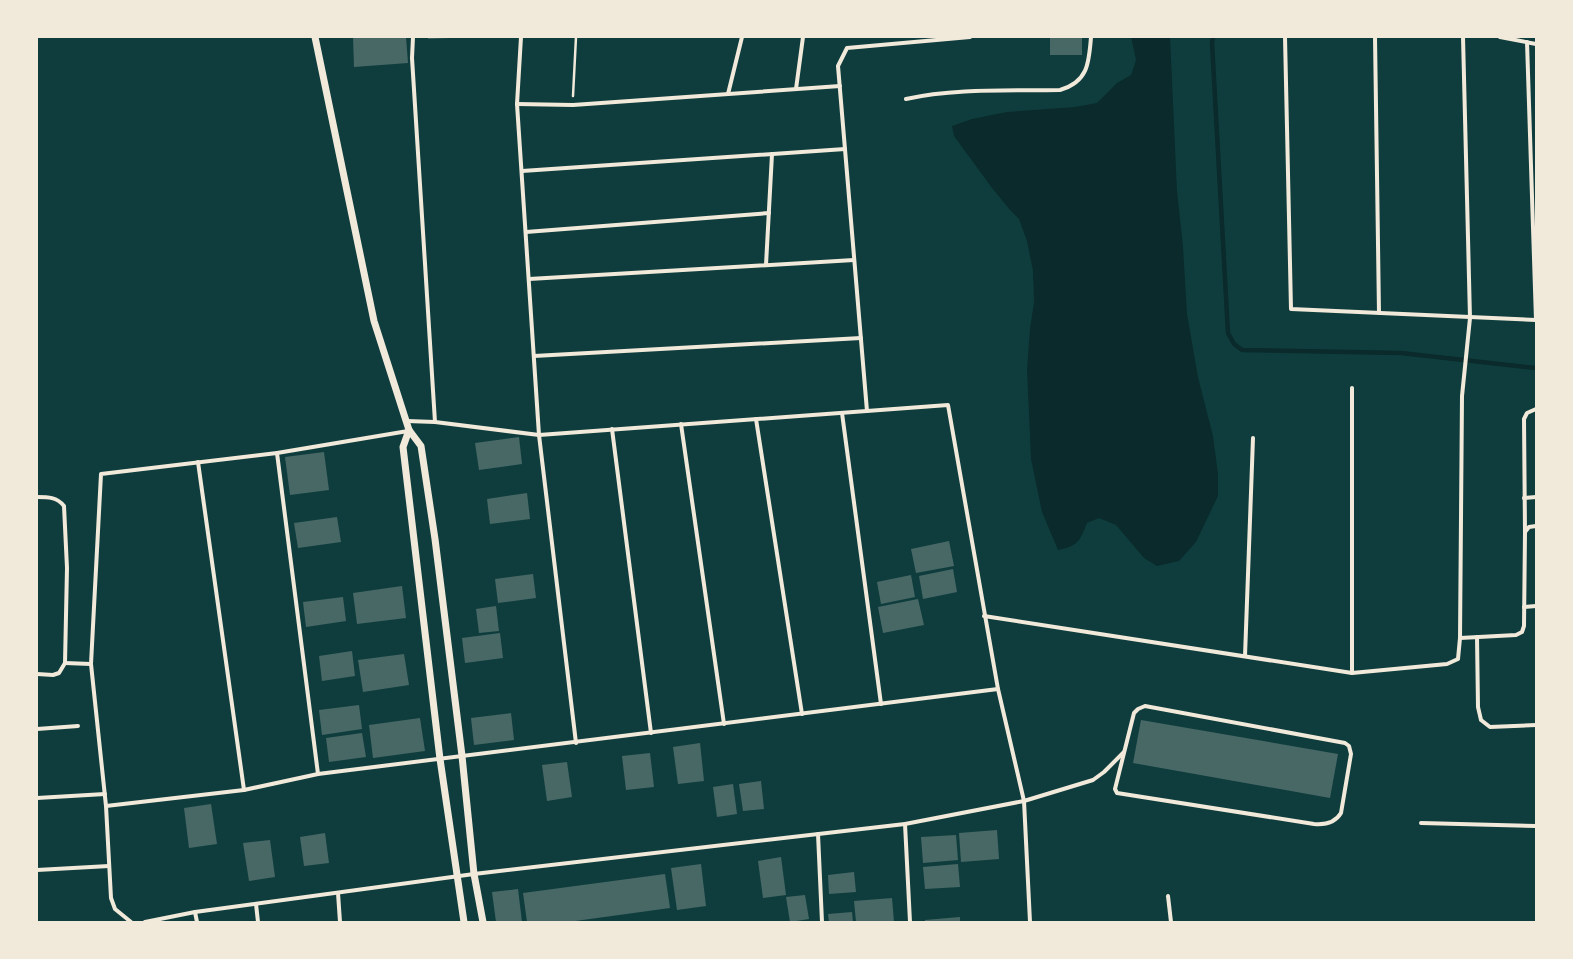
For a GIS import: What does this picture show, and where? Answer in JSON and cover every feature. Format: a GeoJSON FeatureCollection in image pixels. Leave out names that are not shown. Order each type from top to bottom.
{"type":"FeatureCollection","features":[{"type":"Feature","properties":{"kind":"street"},"geometry":{"type":"LineString","coordinates":[[315,37],[374,321],[409,430],[421,446],[435,539],[462,756],[474,874],[483,922]]}},
{"type":"Feature","properties":{"kind":"street"},"geometry":{"type":"LineString","coordinates":[[412,37],[412,58],[435,422]]}},
{"type":"Feature","properties":{"kind":"street"},"geometry":{"type":"LineString","coordinates":[[521,37],[517,104],[539,434],[576,743]]}},
{"type":"Feature","properties":{"kind":"street"},"geometry":{"type":"LineString","coordinates":[[728,94],[742,37]]}},
{"type":"Feature","properties":{"kind":"street"},"geometry":{"type":"LineString","coordinates":[[796,90],[803,37]]}},
{"type":"Feature","properties":{"kind":"street"},"geometry":{"type":"LineString","coordinates":[[867,411],[838,66],[847,48],[970,37]]}},
{"type":"Feature","properties":{"kind":"street"},"geometry":{"type":"LineString","coordinates":[[906,99],[921,95],[955,93],[1060,90],[1072,86],[1083,77],[1089,60],[1091,37]]}},
{"type":"Feature","properties":{"kind":"street"},"geometry":{"type":"LineString","coordinates":[[1285,37],[1292,309],[1536,320],[1527,42]]}},
{"type":"Feature","properties":{"kind":"street"},"geometry":{"type":"LineString","coordinates":[[1375,37],[1379,313]]}},
{"type":"Feature","properties":{"kind":"street"},"geometry":{"type":"LineString","coordinates":[[984,616],[1352,673],[1454,662],[1458,660],[1460,638],[1462,396],[1470,318],[1463,37]]}},
{"type":"Feature","properties":{"kind":"street"},"geometry":{"type":"LineString","coordinates":[[1500,37],[1536,44]]}},
{"type":"Feature","properties":{"kind":"street"},"geometry":{"type":"LineString","coordinates":[[517,104],[573,105],[840,86]]}},
{"type":"Feature","properties":{"kind":"street"},"geometry":{"type":"LineString","coordinates":[[522,171],[845,149]]}},
{"type":"Feature","properties":{"kind":"street"},"geometry":{"type":"LineString","coordinates":[[766,265],[772,154]]}},
{"type":"Feature","properties":{"kind":"street"},"geometry":{"type":"LineString","coordinates":[[526,232],[769,213]]}},
{"type":"Feature","properties":{"kind":"street"},"geometry":{"type":"LineString","coordinates":[[529,279],[854,260]]}},
{"type":"Feature","properties":{"kind":"street"},"geometry":{"type":"LineString","coordinates":[[534,356],[860,338]]}},
{"type":"Feature","properties":{"kind":"street"},"geometry":{"type":"LineString","coordinates":[[1352,388],[1352,673]]}},
{"type":"Feature","properties":{"kind":"street"},"geometry":{"type":"LineString","coordinates":[[407,421],[435,422],[539,434],[948,405],[998,689],[1024,801],[1030,922]]}},
{"type":"Feature","properties":{"kind":"street"},"geometry":{"type":"LineString","coordinates":[[1460,638],[1516,635],[1522,632],[1524,626],[1524,419],[1527,413],[1536,408]]}},
{"type":"Feature","properties":{"kind":"street"},"geometry":{"type":"LineString","coordinates":[[842,413],[881,704]]}},
{"type":"Feature","properties":{"kind":"street"},"geometry":{"type":"LineString","coordinates":[[756,419],[802,714]]}},
{"type":"Feature","properties":{"kind":"street"},"geometry":{"type":"LineString","coordinates":[[681,424],[724,724]]}},
{"type":"Feature","properties":{"kind":"street"},"geometry":{"type":"LineString","coordinates":[[612,429],[651,733]]}},
{"type":"Feature","properties":{"kind":"street"},"geometry":{"type":"LineString","coordinates":[[131,922],[115,909],[111,898],[105,794],[91,664],[101,474],[277,452],[409,430]]}},
{"type":"Feature","properties":{"kind":"street"},"geometry":{"type":"LineString","coordinates":[[409,430],[403,448],[440,759],[456,876],[464,922]]}},
{"type":"Feature","properties":{"kind":"street"},"geometry":{"type":"LineString","coordinates":[[1245,656],[1252,438]]}},
{"type":"Feature","properties":{"kind":"street"},"geometry":{"type":"LineString","coordinates":[[277,452],[318,774]]}},
{"type":"Feature","properties":{"kind":"street"},"geometry":{"type":"LineString","coordinates":[[198,462],[244,790]]}},
{"type":"Feature","properties":{"kind":"street"},"geometry":{"type":"LineString","coordinates":[[37,496],[60,501],[65,511],[67,568],[65,663],[59,673],[52,675],[37,674]]}},
{"type":"Feature","properties":{"kind":"street"},"geometry":{"type":"LineString","coordinates":[[1524,498],[1536,497]]}},
{"type":"Feature","properties":{"kind":"street"},"geometry":{"type":"LineString","coordinates":[[1525,532],[1529,527],[1536,526]]}},
{"type":"Feature","properties":{"kind":"street"},"geometry":{"type":"LineString","coordinates":[[1524,607],[1536,606]]}},
{"type":"Feature","properties":{"kind":"street"},"geometry":{"type":"LineString","coordinates":[[1477,637],[1478,707],[1481,720],[1490,727],[1536,725]]}},
{"type":"Feature","properties":{"kind":"street"},"geometry":{"type":"LineString","coordinates":[[65,663],[91,664]]}},
{"type":"Feature","properties":{"kind":"street"},"geometry":{"type":"LineString","coordinates":[[106,806],[244,790],[318,774],[576,743],[998,689]]}},
{"type":"Feature","properties":{"kind":"street"},"geometry":{"type":"LineString","coordinates":[[145,922],[195,912],[456,876],[906,824],[1024,801],[1092,780],[1104,772],[1124,752],[1134,713],[1138,709],[1145,706],[1345,743],[1351,754],[1342,813],[1336,821],[1322,825],[1117,793],[1115,789],[1124,752]]}},
{"type":"Feature","properties":{"kind":"street"},"geometry":{"type":"LineString","coordinates":[[37,730],[78,726]]}},
{"type":"Feature","properties":{"kind":"street"},"geometry":{"type":"LineString","coordinates":[[37,798],[105,794]]}},
{"type":"Feature","properties":{"kind":"street"},"geometry":{"type":"LineString","coordinates":[[1421,823],[1536,826]]}},
{"type":"Feature","properties":{"kind":"street"},"geometry":{"type":"LineString","coordinates":[[906,824],[910,922]]}},
{"type":"Feature","properties":{"kind":"street"},"geometry":{"type":"LineString","coordinates":[[818,834],[822,922]]}},
{"type":"Feature","properties":{"kind":"street"},"geometry":{"type":"LineString","coordinates":[[37,870],[109,866]]}},
{"type":"Feature","properties":{"kind":"street"},"geometry":{"type":"LineString","coordinates":[[338,893],[340,922]]}},
{"type":"Feature","properties":{"kind":"street"},"geometry":{"type":"LineString","coordinates":[[1168,896],[1171,922]]}},
{"type":"Feature","properties":{"kind":"street"},"geometry":{"type":"LineString","coordinates":[[256,904],[258,922]]}},
{"type":"Feature","properties":{"kind":"street"},"geometry":{"type":"LineString","coordinates":[[195,912],[197,922]]}},
{"type":"Feature","properties":{"kind":"path"},"geometry":{"type":"LineString","coordinates":[[573,105],[576,37]]}},
{"type":"Feature","properties":{"kind":"water"},"geometry":{"type":"Polygon","coordinates":[[[1131,37],[1170,37],[1177,191],[1183,247],[1187,314],[1198,377],[1213,436],[1218,474],[1218,496],[1196,542],[1179,561],[1157,566],[1144,558],[1116,525],[1099,518],[1087,523],[1077,542],[1070,547],[1058,550],[1042,512],[1031,459],[1027,369],[1034,302],[1033,271],[1027,241],[1019,219],[992,188],[954,136],[952,126],[972,119],[1007,112],[1075,107],[1097,103],[1117,83],[1131,75],[1136,60],[1131,37]]]}},
{"type":"Feature","properties":{"kind":"building"},"geometry":{"type":"Polygon","coordinates":[[[353,37],[406,37],[408,63],[354,67],[353,37]]]}},
{"type":"Feature","properties":{"kind":"building"},"geometry":{"type":"Polygon","coordinates":[[[428,37],[450,37],[450,38],[428,39],[428,37]]]}},
{"type":"Feature","properties":{"kind":"building"},"geometry":{"type":"Polygon","coordinates":[[[1050,37],[1082,37],[1082,55],[1050,55],[1050,37]]]}},
{"type":"Feature","properties":{"kind":"building"},"geometry":{"type":"Polygon","coordinates":[[[519,437],[522,464],[479,470],[475,443],[519,437]]]}},
{"type":"Feature","properties":{"kind":"building"},"geometry":{"type":"Polygon","coordinates":[[[324,452],[329,490],[290,495],[285,457],[324,452]]]}},
{"type":"Feature","properties":{"kind":"building"},"geometry":{"type":"Polygon","coordinates":[[[527,493],[530,519],[490,524],[487,499],[527,493]]]}},
{"type":"Feature","properties":{"kind":"building"},"geometry":{"type":"Polygon","coordinates":[[[337,517],[341,542],[298,548],[294,523],[337,517]]]}},
{"type":"Feature","properties":{"kind":"building"},"geometry":{"type":"Polygon","coordinates":[[[949,541],[954,566],[916,573],[911,549],[949,541]]]}},
{"type":"Feature","properties":{"kind":"building"},"geometry":{"type":"Polygon","coordinates":[[[953,569],[957,592],[923,599],[919,576],[953,569]]]}},
{"type":"Feature","properties":{"kind":"building"},"geometry":{"type":"Polygon","coordinates":[[[533,574],[536,598],[498,603],[495,579],[533,574]]]}},
{"type":"Feature","properties":{"kind":"building"},"geometry":{"type":"Polygon","coordinates":[[[911,575],[915,597],[881,604],[877,582],[911,575]]]}},
{"type":"Feature","properties":{"kind":"building"},"geometry":{"type":"Polygon","coordinates":[[[402,586],[406,618],[357,624],[353,593],[402,586]]]}},
{"type":"Feature","properties":{"kind":"building"},"geometry":{"type":"Polygon","coordinates":[[[343,597],[346,621],[306,627],[303,602],[343,597]]]}},
{"type":"Feature","properties":{"kind":"building"},"geometry":{"type":"Polygon","coordinates":[[[918,599],[924,625],[883,633],[878,607],[918,599]]]}},
{"type":"Feature","properties":{"kind":"building"},"geometry":{"type":"Polygon","coordinates":[[[496,606],[499,631],[479,633],[476,609],[496,606]]]}},
{"type":"Feature","properties":{"kind":"building"},"geometry":{"type":"Polygon","coordinates":[[[500,633],[503,658],[465,663],[462,638],[500,633]]]}},
{"type":"Feature","properties":{"kind":"building"},"geometry":{"type":"Polygon","coordinates":[[[352,651],[355,676],[322,681],[319,656],[352,651]]]}},
{"type":"Feature","properties":{"kind":"building"},"geometry":{"type":"Polygon","coordinates":[[[404,654],[409,685],[363,692],[358,660],[404,654]]]}},
{"type":"Feature","properties":{"kind":"building"},"geometry":{"type":"Polygon","coordinates":[[[359,705],[362,729],[322,735],[319,710],[359,705]]]}},
{"type":"Feature","properties":{"kind":"building"},"geometry":{"type":"Polygon","coordinates":[[[511,713],[514,740],[474,745],[471,718],[511,713]]]}},
{"type":"Feature","properties":{"kind":"building"},"geometry":{"type":"Polygon","coordinates":[[[420,718],[425,751],[373,758],[369,725],[420,718]]]}},
{"type":"Feature","properties":{"kind":"building"},"geometry":{"type":"Polygon","coordinates":[[[1141,720],[1338,754],[1330,798],[1133,763],[1141,720]]]}},
{"type":"Feature","properties":{"kind":"building"},"geometry":{"type":"Polygon","coordinates":[[[362,733],[366,757],[329,762],[326,738],[362,733]]]}},
{"type":"Feature","properties":{"kind":"building"},"geometry":{"type":"Polygon","coordinates":[[[700,743],[704,781],[678,784],[673,747],[700,743]]]}},
{"type":"Feature","properties":{"kind":"building"},"geometry":{"type":"Polygon","coordinates":[[[650,753],[654,787],[626,790],[622,756],[650,753]]]}},
{"type":"Feature","properties":{"kind":"building"},"geometry":{"type":"Polygon","coordinates":[[[567,762],[572,797],[547,801],[542,765],[567,762]]]}},
{"type":"Feature","properties":{"kind":"building"},"geometry":{"type":"Polygon","coordinates":[[[761,781],[764,809],[743,811],[739,784],[761,781]]]}},
{"type":"Feature","properties":{"kind":"building"},"geometry":{"type":"Polygon","coordinates":[[[733,784],[737,814],[717,817],[713,787],[733,784]]]}},
{"type":"Feature","properties":{"kind":"building"},"geometry":{"type":"Polygon","coordinates":[[[211,804],[217,844],[189,848],[184,808],[211,804]]]}},
{"type":"Feature","properties":{"kind":"building"},"geometry":{"type":"Polygon","coordinates":[[[997,830],[999,859],[961,862],[959,833],[997,830]]]}},
{"type":"Feature","properties":{"kind":"building"},"geometry":{"type":"Polygon","coordinates":[[[325,833],[329,863],[304,866],[300,837],[325,833]]]}},
{"type":"Feature","properties":{"kind":"building"},"geometry":{"type":"Polygon","coordinates":[[[956,835],[958,860],[923,863],[921,837],[956,835]]]}},
{"type":"Feature","properties":{"kind":"building"},"geometry":{"type":"Polygon","coordinates":[[[270,840],[275,877],[249,881],[243,843],[270,840]]]}},
{"type":"Feature","properties":{"kind":"building"},"geometry":{"type":"Polygon","coordinates":[[[781,857],[786,895],[763,898],[758,861],[781,857]]]}},
{"type":"Feature","properties":{"kind":"building"},"geometry":{"type":"Polygon","coordinates":[[[701,864],[706,906],[677,910],[671,868],[701,864]]]}},
{"type":"Feature","properties":{"kind":"building"},"geometry":{"type":"Polygon","coordinates":[[[958,864],[960,887],[925,889],[923,867],[958,864]]]}},
{"type":"Feature","properties":{"kind":"building"},"geometry":{"type":"Polygon","coordinates":[[[854,872],[856,892],[829,894],[828,875],[854,872]]]}},
{"type":"Feature","properties":{"kind":"building"},"geometry":{"type":"Polygon","coordinates":[[[665,874],[670,908],[568,922],[527,922],[523,893],[665,874]]]}},
{"type":"Feature","properties":{"kind":"building"},"geometry":{"type":"Polygon","coordinates":[[[518,889],[522,922],[496,922],[492,892],[518,889]]]}},
{"type":"Feature","properties":{"kind":"building"},"geometry":{"type":"Polygon","coordinates":[[[805,895],[809,919],[790,922],[786,897],[805,895]]]}},
{"type":"Feature","properties":{"kind":"building"},"geometry":{"type":"Polygon","coordinates":[[[892,898],[894,922],[856,922],[854,901],[892,898]]]}},
{"type":"Feature","properties":{"kind":"building"},"geometry":{"type":"Polygon","coordinates":[[[852,912],[853,922],[829,922],[828,914],[852,912]]]}},
{"type":"Feature","properties":{"kind":"building"},"geometry":{"type":"Polygon","coordinates":[[[960,917],[960,922],[925,922],[925,920],[960,917]]]}},
{"type":"Feature","properties":{"kind":"waterway"},"geometry":{"type":"LineString","coordinates":[[1213,37],[1212,43],[1228,333],[1234,344],[1242,350],[1401,353],[1536,368]]}}]}
